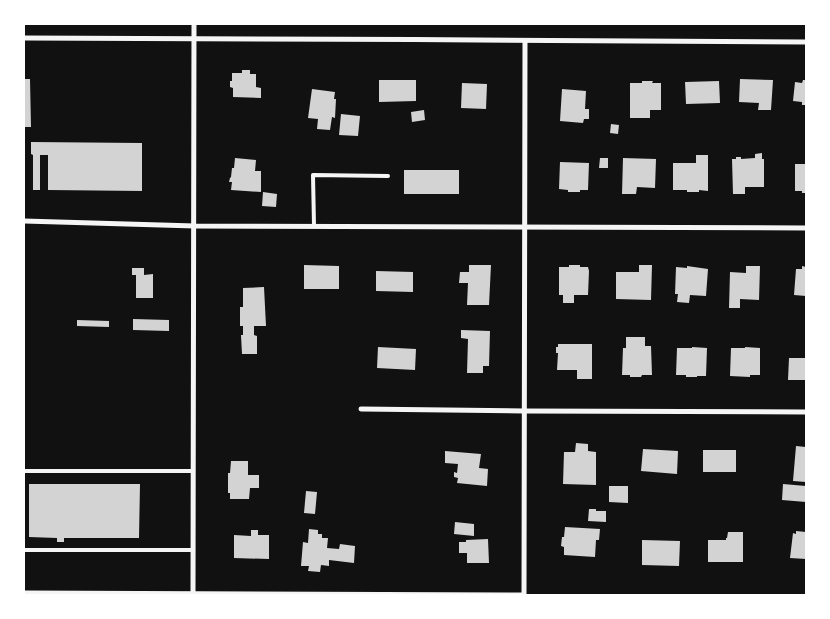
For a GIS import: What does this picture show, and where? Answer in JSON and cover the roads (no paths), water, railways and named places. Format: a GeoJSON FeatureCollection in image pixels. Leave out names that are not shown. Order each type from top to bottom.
{"type":"FeatureCollection","features":[{"type":"Feature","properties":{"kind":"street"},"geometry":{"type":"LineString","coordinates":[[193,595],[194,24]]}},
{"type":"Feature","properties":{"kind":"street"},"geometry":{"type":"LineString","coordinates":[[24,38],[806,42]]}},
{"type":"Feature","properties":{"kind":"street"},"geometry":{"type":"LineString","coordinates":[[24,593],[524,595],[525,41]]}},
{"type":"Feature","properties":{"kind":"street"},"geometry":{"type":"LineString","coordinates":[[24,221],[195,226],[806,228]]}},
{"type":"Feature","properties":{"kind":"street"},"geometry":{"type":"LineString","coordinates":[[361,409],[806,412]]}},
{"type":"Feature","properties":{"kind":"lane"},"geometry":{"type":"LineString","coordinates":[[314,226],[313,175],[388,176]]}},
{"type":"Feature","properties":{"kind":"lane"},"geometry":{"type":"LineString","coordinates":[[24,471],[193,471]]}},
{"type":"Feature","properties":{"kind":"lane"},"geometry":{"type":"LineString","coordinates":[[24,550],[193,550]]}}]}
